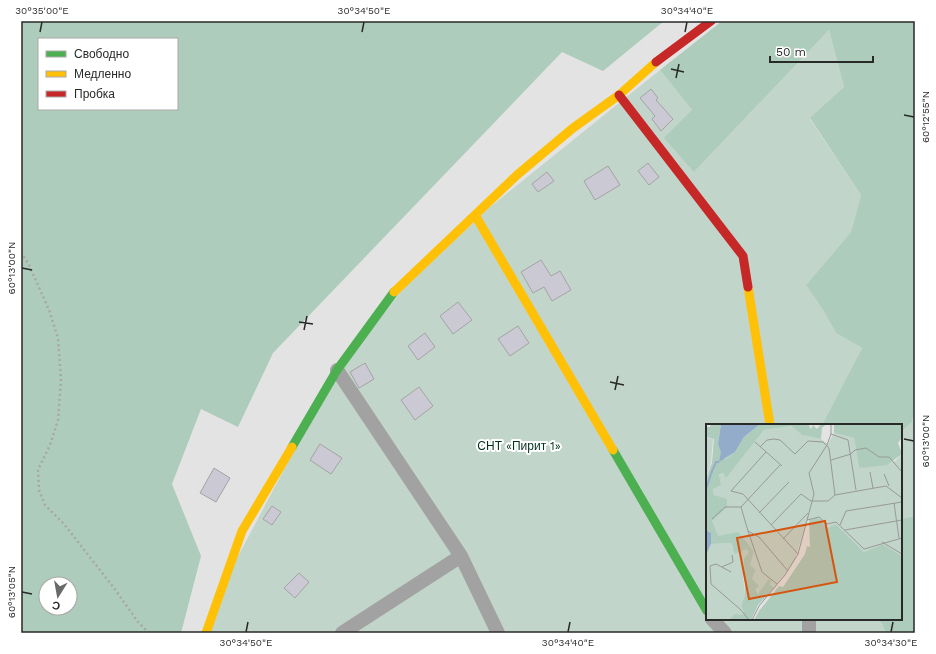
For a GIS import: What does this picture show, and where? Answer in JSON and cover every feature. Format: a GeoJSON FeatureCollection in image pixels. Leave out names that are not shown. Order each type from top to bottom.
{"type":"FeatureCollection","features":[{"type":"Feature","properties":{"kind":"street"},"geometry":{"type":"LineString","coordinates":[[206,633],[242,530],[336,370],[395,291],[517,175],[573,128],[619,95],[654,63],[711,21]]}},
{"type":"Feature","properties":{"kind":"street"},"geometry":{"type":"LineString","coordinates":[[619,95],[742,256],[770,424]]}},
{"type":"Feature","properties":{"kind":"street"},"geometry":{"type":"LineString","coordinates":[[475,215],[706,609]]}},
{"type":"Feature","properties":{"kind":"street"},"geometry":{"type":"LineString","coordinates":[[336,370],[462,556],[498,633]]}},
{"type":"Feature","properties":{"kind":"street"},"geometry":{"type":"LineString","coordinates":[[342,633],[462,556]]}},
{"type":"Feature","properties":{"kind":"street"},"geometry":{"type":"LineString","coordinates":[[713,620],[725,633]]}},
{"type":"Feature","properties":{"kind":"street"},"geometry":{"type":"LineString","coordinates":[[809,620],[809,633]]}},
{"type":"Feature","properties":{"kind":"path"},"geometry":{"type":"LineString","coordinates":[[21,252],[29,265],[49,310],[58,338],[61,380],[58,420],[50,445],[38,470],[39,490],[45,504],[64,524],[114,588],[138,622],[149,633]]}},
{"type":"Feature","properties":{"kind":"green space"},"geometry":{"type":"Polygon","coordinates":[[[21,21],[664,21],[603,71],[562,52],[273,353],[238,427],[201,409],[172,484],[201,556],[181,633],[22,633],[21,21]]]}},
{"type":"Feature","properties":{"kind":"green space"},"geometry":{"type":"Polygon","coordinates":[[[722,21],[915,21],[915,406],[912,422],[902,431],[902,424],[823,424],[862,348],[836,333],[806,285],[851,232],[861,195],[810,118],[844,87],[829,30],[694,172],[664,138],[692,110],[660,70],[722,21]]]}},
{"type":"Feature","properties":{"kind":"green space","name":"СНТ «Пирит 1»"},"geometry":{"type":"Polygon","coordinates":[[[829,30],[844,87],[810,119],[861,195],[851,232],[806,285],[836,333],[862,348],[823,424],[706,424],[706,620],[879,620],[886,633],[210,633],[236,560],[328,387],[402,290],[490,207],[660,70],[692,110],[694,172],[829,30]]]}},
{"type":"Feature","properties":{"kind":"green space"},"geometry":{"type":"Polygon","coordinates":[[[915,406],[915,516],[902,519],[902,431],[912,422],[915,406]]]}},
{"type":"Feature","properties":{"kind":"green space"},"geometry":{"type":"Polygon","coordinates":[[[915,516],[915,633],[886,633],[879,620],[902,620],[902,519],[915,516]]]}},
{"type":"Feature","properties":{"kind":"building"},"geometry":{"type":"Polygon","coordinates":[[[651,89],[658,98],[656,100],[673,119],[661,131],[652,119],[655,116],[640,98],[651,89]]]}},
{"type":"Feature","properties":{"kind":"building"},"geometry":{"type":"Polygon","coordinates":[[[648,163],[659,177],[649,185],[638,171],[648,163]]]}},
{"type":"Feature","properties":{"kind":"building"},"geometry":{"type":"Polygon","coordinates":[[[608,166],[620,185],[595,200],[584,181],[608,166]]]}},
{"type":"Feature","properties":{"kind":"building"},"geometry":{"type":"Polygon","coordinates":[[[547,172],[554,181],[538,192],[532,184],[547,172]]]}},
{"type":"Feature","properties":{"kind":"building"},"geometry":{"type":"Polygon","coordinates":[[[541,260],[551,276],[560,271],[571,290],[552,301],[544,287],[533,293],[521,272],[541,260]]]}},
{"type":"Feature","properties":{"kind":"building"},"geometry":{"type":"Polygon","coordinates":[[[458,302],[472,320],[453,334],[440,316],[458,302]]]}},
{"type":"Feature","properties":{"kind":"building"},"geometry":{"type":"Polygon","coordinates":[[[518,326],[529,343],[510,356],[498,339],[518,326]]]}},
{"type":"Feature","properties":{"kind":"building"},"geometry":{"type":"Polygon","coordinates":[[[425,333],[435,347],[418,360],[408,346],[425,333]]]}},
{"type":"Feature","properties":{"kind":"building"},"geometry":{"type":"Polygon","coordinates":[[[365,363],[374,379],[359,388],[350,372],[365,363]]]}},
{"type":"Feature","properties":{"kind":"building"},"geometry":{"type":"Polygon","coordinates":[[[419,387],[433,406],[415,420],[401,400],[419,387]]]}},
{"type":"Feature","properties":{"kind":"building"},"geometry":{"type":"Polygon","coordinates":[[[320,444],[342,458],[331,474],[310,460],[320,444]]]}},
{"type":"Feature","properties":{"kind":"building"},"geometry":{"type":"Polygon","coordinates":[[[214,468],[230,478],[216,502],[200,493],[214,468]]]}},
{"type":"Feature","properties":{"kind":"building"},"geometry":{"type":"Polygon","coordinates":[[[272,506],[281,512],[272,525],[263,519],[272,506]]]}},
{"type":"Feature","properties":{"kind":"building"},"geometry":{"type":"Polygon","coordinates":[[[299,573],[309,582],[295,598],[284,588],[299,573]]]}},
{"type":"Feature","properties":{"kind":"traffic: fast"},"geometry":{"type":"LineString","coordinates":[[292,447],[337,370],[394,292]]}},
{"type":"Feature","properties":{"kind":"traffic: fast"},"geometry":{"type":"LineString","coordinates":[[613,450],[706,609]]}},
{"type":"Feature","properties":{"kind":"traffic: slow"},"geometry":{"type":"LineString","coordinates":[[394,292],[517,175],[573,128],[619,95],[656,62]]}},
{"type":"Feature","properties":{"kind":"traffic: slow"},"geometry":{"type":"LineString","coordinates":[[475,215],[613,450]]}},
{"type":"Feature","properties":{"kind":"traffic: slow"},"geometry":{"type":"LineString","coordinates":[[748,287],[770,424]]}},
{"type":"Feature","properties":{"kind":"traffic: slow"},"geometry":{"type":"LineString","coordinates":[[206,633],[242,531],[292,447]]}},
{"type":"Feature","properties":{"kind":"traffic: jam"},"geometry":{"type":"LineString","coordinates":[[656,62],[711,21]]}},
{"type":"Feature","properties":{"kind":"traffic: jam"},"geometry":{"type":"LineString","coordinates":[[619,95],[743,256],[748,287]]}}]}
